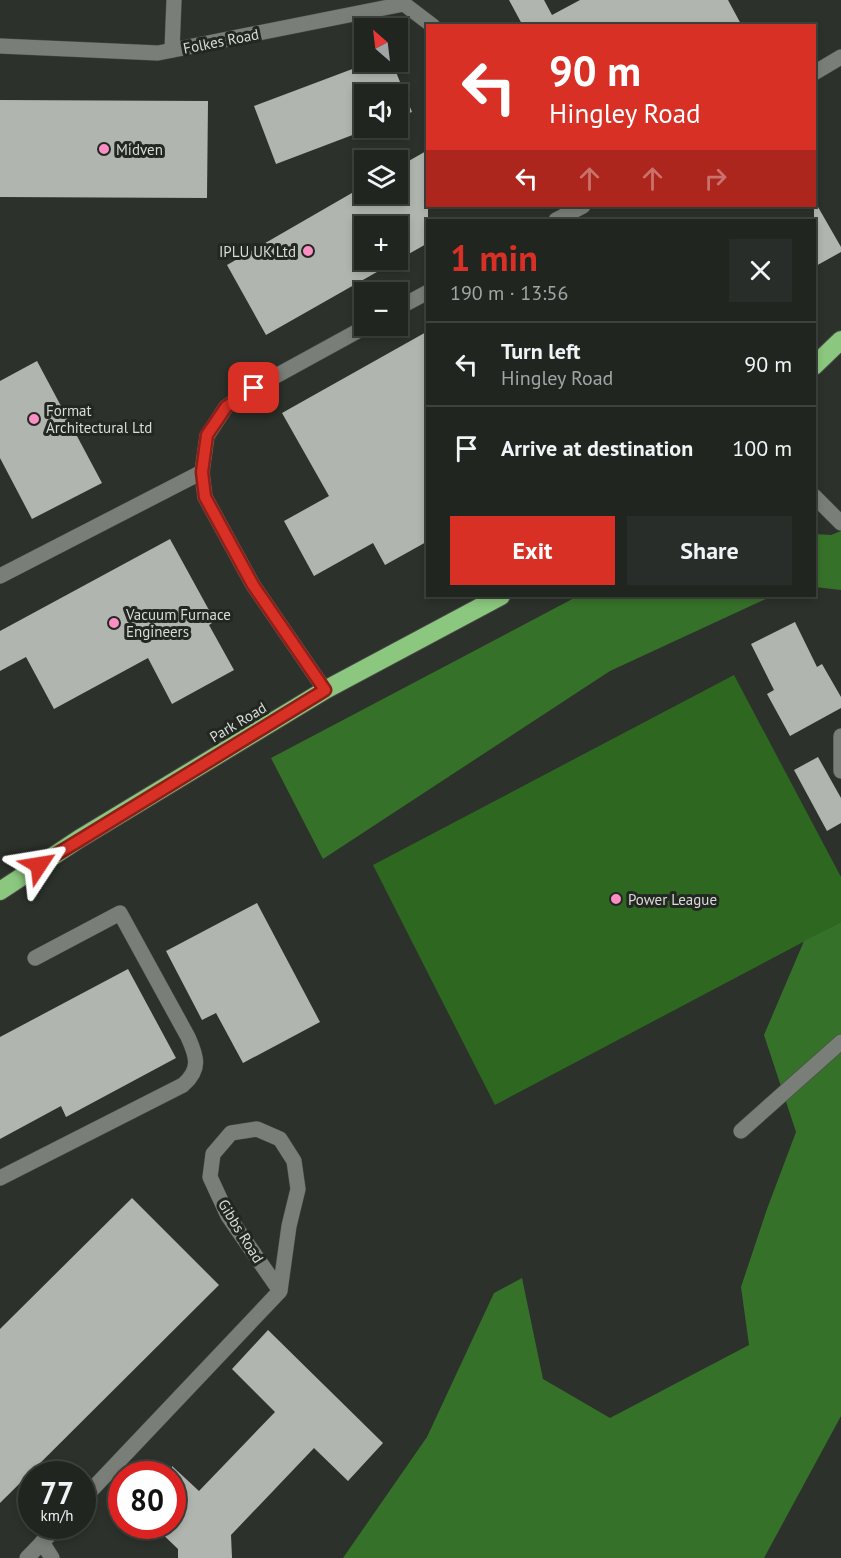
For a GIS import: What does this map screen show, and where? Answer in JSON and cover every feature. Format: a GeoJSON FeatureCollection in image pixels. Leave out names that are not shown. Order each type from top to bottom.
{"type":"FeatureCollection","features":[{"type":"Feature","properties":{"kind":"highway"},"geometry":{"type":"LineString","coordinates":[[816,364],[841,340]]}},
{"type":"Feature","properties":{"kind":"highway","name":"Park Road"},"geometry":{"type":"LineString","coordinates":[[0,891],[79,839],[325,690],[499,597]]}},
{"type":"Feature","properties":{"kind":"street"},"geometry":{"type":"LineString","coordinates":[[172,50],[174,0]]}},
{"type":"Feature","properties":{"kind":"street","name":"Folkes Road"},"geometry":{"type":"LineString","coordinates":[[0,46],[158,53],[404,4],[430,24]]}},
{"type":"Feature","properties":{"kind":"street"},"geometry":{"type":"LineString","coordinates":[[816,72],[841,57]]}},
{"type":"Feature","properties":{"kind":"street"},"geometry":{"type":"LineString","coordinates":[[560,214],[580,207]]}},
{"type":"Feature","properties":{"kind":"street"},"geometry":{"type":"LineString","coordinates":[[408,303],[426,293]]}},
{"type":"Feature","properties":{"kind":"street"},"geometry":{"type":"LineString","coordinates":[[325,690],[253,585],[205,497],[202,472],[207,435],[226,407],[254,388],[354,333]]}},
{"type":"Feature","properties":{"kind":"street"},"geometry":{"type":"LineString","coordinates":[[0,576],[202,472]]}},
{"type":"Feature","properties":{"kind":"street"},"geometry":{"type":"LineString","coordinates":[[816,498],[841,523]]}},
{"type":"Feature","properties":{"kind":"street"},"geometry":{"type":"LineString","coordinates":[[841,736],[841,771]]}},
{"type":"Feature","properties":{"kind":"street"},"geometry":{"type":"LineString","coordinates":[[0,1178],[183,1085],[191,1078],[195,1069],[194,1049],[120,914],[35,958]]}},
{"type":"Feature","properties":{"kind":"street"},"geometry":{"type":"LineString","coordinates":[[741,1131],[841,1042]]}},
{"type":"Feature","properties":{"kind":"street","name":"Gibbs Road"},"geometry":{"type":"LineString","coordinates":[[257,1129],[280,1139],[294,1161],[298,1189],[280,1291],[228,1216],[210,1177],[213,1154],[231,1133],[257,1129]]}},
{"type":"Feature","properties":{"kind":"street"},"geometry":{"type":"LineString","coordinates":[[96,1485],[280,1291]]}},
{"type":"Feature","properties":{"kind":"street"},"geometry":{"type":"LineString","coordinates":[[27,1558],[45,1539]]}},
{"type":"Feature","properties":{"kind":"street"},"geometry":{"type":"LineString","coordinates":[[42,1542],[52,1558]]}},
{"type":"Feature","properties":{"kind":"green space"},"geometry":{"type":"Polygon","coordinates":[[[841,531],[841,590],[816,587],[816,534],[831,535],[841,531]]]}},
{"type":"Feature","properties":{"kind":"green space"},"geometry":{"type":"Polygon","coordinates":[[[576,597],[770,597],[610,671],[323,859],[271,758],[576,597]]]}},
{"type":"Feature","properties":{"kind":"green space","name":"Power League"},"geometry":{"type":"Polygon","coordinates":[[[734,675],[841,877],[841,922],[495,1105],[373,865],[734,675]]]}},
{"type":"Feature","properties":{"kind":"green space"},"geometry":{"type":"Polygon","coordinates":[[[841,922],[841,1416],[764,1558],[343,1558],[427,1437],[494,1293],[522,1278],[543,1379],[610,1418],[749,1345],[741,1287],[796,1132],[764,1035],[804,941],[841,922]]]}},
{"type":"Feature","properties":{"kind":"building"},"geometry":{"type":"Polygon","coordinates":[[[509,0],[544,0],[552,15],[580,0],[728,0],[741,24],[522,24],[509,0]]]}},
{"type":"Feature","properties":{"kind":"building"},"geometry":{"type":"Polygon","coordinates":[[[354,68],[354,72],[396,72],[401,84],[354,84],[354,134],[276,164],[254,106],[354,68]]]}},
{"type":"Feature","properties":{"kind":"building","name":"Midven"},"geometry":{"type":"Polygon","coordinates":[[[0,100],[208,101],[207,198],[0,197],[0,100]]]}},
{"type":"Feature","properties":{"kind":"building"},"geometry":{"type":"Polygon","coordinates":[[[408,102],[412,112],[408,113],[408,102]]]}},
{"type":"Feature","properties":{"kind":"building","name":"IPLU UK Ltd"},"geometry":{"type":"Polygon","coordinates":[[[426,151],[428,219],[426,219],[426,244],[408,254],[408,216],[354,216],[354,270],[380,270],[359,282],[354,282],[354,285],[266,335],[227,265],[354,192],[354,204],[408,204],[408,161],[426,151]]]}},
{"type":"Feature","properties":{"kind":"building"},"geometry":{"type":"Polygon","coordinates":[[[816,203],[841,247],[841,252],[816,266],[816,219],[814,219],[816,203]]]}},
{"type":"Feature","properties":{"kind":"building"},"geometry":{"type":"Polygon","coordinates":[[[426,332],[426,542],[385,565],[373,543],[314,576],[284,521],[329,496],[282,413],[426,332]]]}},
{"type":"Feature","properties":{"kind":"building","name":"Format Architectural Ltd"},"geometry":{"type":"Polygon","coordinates":[[[37,361],[102,483],[32,519],[0,458],[0,381],[37,361]]]}},
{"type":"Feature","properties":{"kind":"building","name":"Vacuum Furnace Engineers"},"geometry":{"type":"Polygon","coordinates":[[[170,539],[215,621],[209,625],[234,670],[172,704],[148,658],[54,709],[26,657],[0,671],[0,631],[170,539]]]}},
{"type":"Feature","properties":{"kind":"building"},"geometry":{"type":"Polygon","coordinates":[[[795,622],[817,667],[822,664],[841,697],[841,708],[790,736],[767,694],[774,690],[751,644],[795,622]]]}},
{"type":"Feature","properties":{"kind":"building"},"geometry":{"type":"Polygon","coordinates":[[[818,757],[841,798],[841,823],[827,831],[794,770],[818,757]]]}},
{"type":"Feature","properties":{"kind":"building"},"geometry":{"type":"Polygon","coordinates":[[[257,903],[320,1022],[243,1063],[216,1013],[202,1020],[166,951],[257,903]]]}},
{"type":"Feature","properties":{"kind":"building"},"geometry":{"type":"Polygon","coordinates":[[[128,969],[176,1058],[66,1117],[61,1106],[0,1139],[0,1037],[128,969]]]}},
{"type":"Feature","properties":{"kind":"building"},"geometry":{"type":"Polygon","coordinates":[[[132,1198],[219,1285],[42,1461],[18,1461],[18,1485],[0,1503],[0,1329],[132,1198]]]}},
{"type":"Feature","properties":{"kind":"building"},"geometry":{"type":"Polygon","coordinates":[[[268,1330],[383,1443],[348,1481],[314,1448],[231,1535],[232,1558],[178,1558],[178,1549],[168,1539],[186,1539],[186,1479],[199,1491],[275,1412],[232,1369],[268,1330]]]}},
{"type":"Feature","properties":{"kind":"place","name":"Midven"},"geometry":{"type":"Point","coordinates":[104,149]}},
{"type":"Feature","properties":{"kind":"place","name":"IPLU UK Ltd"},"geometry":{"type":"Point","coordinates":[308,251]}},
{"type":"Feature","properties":{"kind":"place","name":"Format Architectural Ltd"},"geometry":{"type":"Point","coordinates":[34,419]}},
{"type":"Feature","properties":{"kind":"place","name":"Vacuum Furnace Engineers"},"geometry":{"type":"Point","coordinates":[114,623]}},
{"type":"Feature","properties":{"kind":"place","name":"Power League"},"geometry":{"type":"Point","coordinates":[616,899]}},
{"type":"Feature","properties":{"kind":"route"},"geometry":{"type":"LineString","coordinates":[[39,865],[325,690],[253,585],[205,497],[202,472],[207,435],[226,407],[254,388]]}}]}
